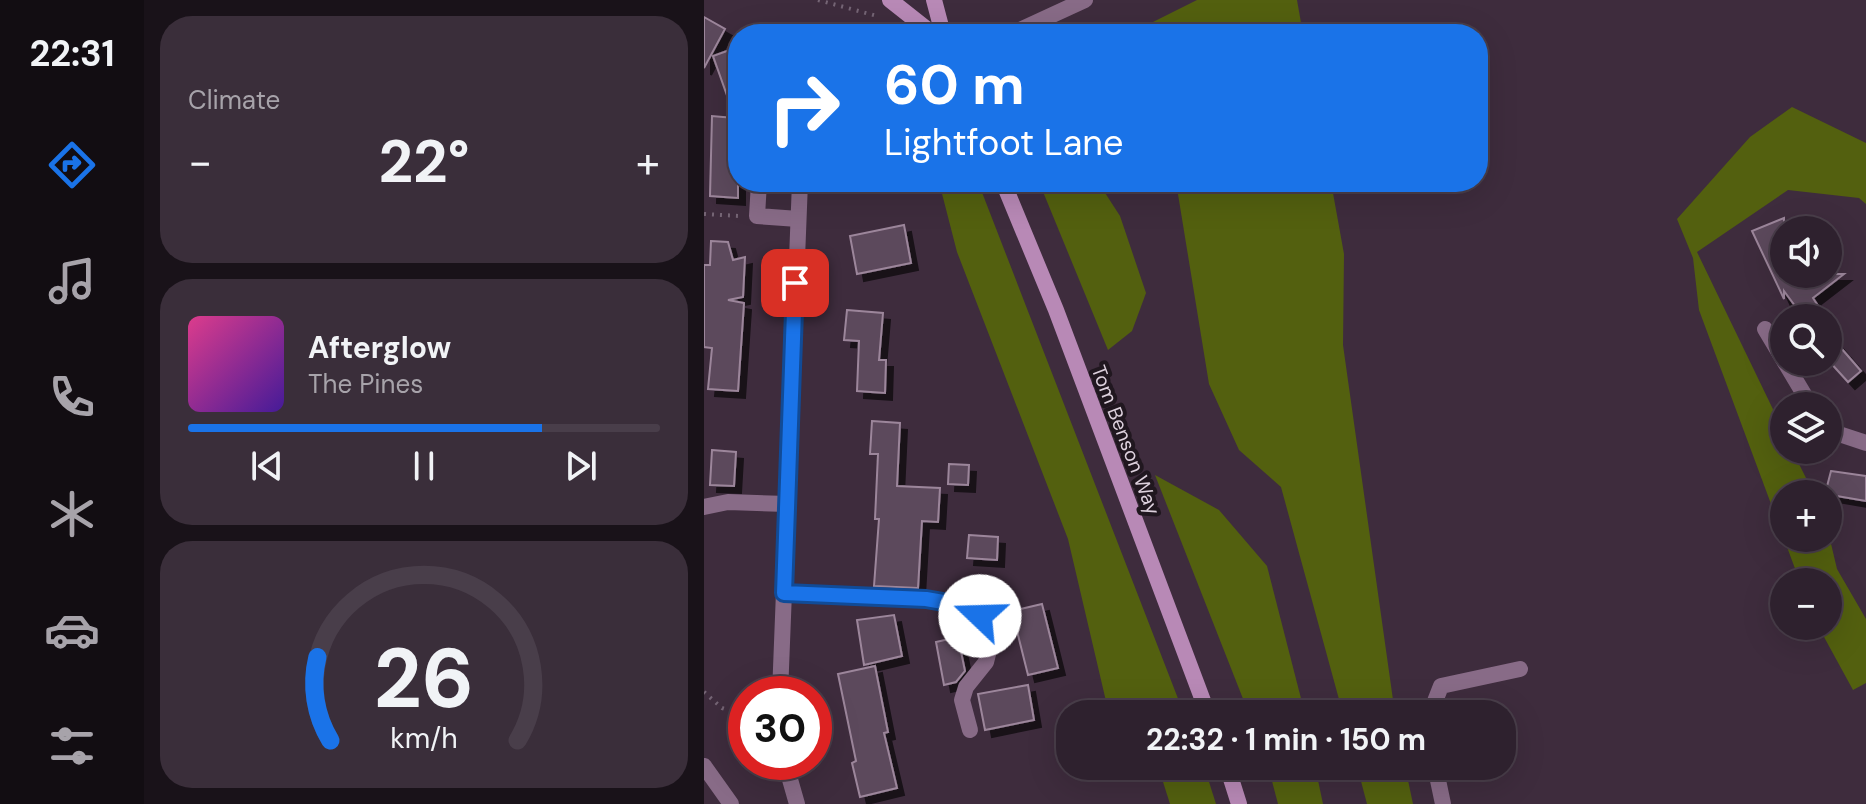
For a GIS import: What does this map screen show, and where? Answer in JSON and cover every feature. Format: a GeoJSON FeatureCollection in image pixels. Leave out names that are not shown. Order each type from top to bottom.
{"type":"FeatureCollection","features":[{"type":"Feature","properties":{"kind":"main road"},"geometry":{"type":"LineString","coordinates":[[890,0],[920,24]]}},
{"type":"Feature","properties":{"kind":"main road"},"geometry":{"type":"LineString","coordinates":[[934,0],[940,24]]}},
{"type":"Feature","properties":{"kind":"main road","name":"Tom Benson Way"},"geometry":{"type":"LineString","coordinates":[[1007,192],[1056,310],[1203,700]]}},
{"type":"Feature","properties":{"kind":"main road"},"geometry":{"type":"LineString","coordinates":[[1231,780],[1239,804]]}},
{"type":"Feature","properties":{"kind":"street"},"geometry":{"type":"LineString","coordinates":[[1033,24],[1085,0]]}},
{"type":"Feature","properties":{"kind":"street"},"geometry":{"type":"LineString","coordinates":[[758,192],[757,216],[798,219]]}},
{"type":"Feature","properties":{"kind":"street"},"geometry":{"type":"LineString","coordinates":[[781,676],[799,192]]}},
{"type":"Feature","properties":{"kind":"street"},"geometry":{"type":"LineString","coordinates":[[1765,329],[1803,392]]}},
{"type":"Feature","properties":{"kind":"street"},"geometry":{"type":"LineString","coordinates":[[1842,435],[1866,443]]}},
{"type":"Feature","properties":{"kind":"street"},"geometry":{"type":"LineString","coordinates":[[704,507],[728,502],[787,504]]}},
{"type":"Feature","properties":{"kind":"street"},"geometry":{"type":"LineString","coordinates":[[784,593],[926,599],[966,606],[980,616],[989,650],[986,662],[966,687],[962,700],[970,730]]}},
{"type":"Feature","properties":{"kind":"street"},"geometry":{"type":"LineString","coordinates":[[1436,700],[1441,686],[1520,669]]}},
{"type":"Feature","properties":{"kind":"street"},"geometry":{"type":"LineString","coordinates":[[704,766],[731,804]]}},
{"type":"Feature","properties":{"kind":"street"},"geometry":{"type":"LineString","coordinates":[[790,780],[797,804]]}},
{"type":"Feature","properties":{"kind":"street"},"geometry":{"type":"LineString","coordinates":[[1438,780],[1443,804]]}},
{"type":"Feature","properties":{"kind":"path"},"geometry":{"type":"LineString","coordinates":[[818,0],[885,19]]}},
{"type":"Feature","properties":{"kind":"path"},"geometry":{"type":"LineString","coordinates":[[704,214],[757,216]]}},
{"type":"Feature","properties":{"kind":"path"},"geometry":{"type":"LineString","coordinates":[[704,692],[715,704],[728,709]]}},
{"type":"Feature","properties":{"kind":"green space"},"geometry":{"type":"Polygon","coordinates":[[[1197,0],[1297,0],[1301,24],[1149,24],[1197,0]]]}},
{"type":"Feature","properties":{"kind":"green space"},"geometry":{"type":"Polygon","coordinates":[[[1792,107],[1866,143],[1866,204],[1859,198],[1788,190],[1697,252],[1770,403],[1770,464],[1799,464],[1807,480],[1770,480],[1770,501],[1699,310],[1693,258],[1677,219],[1750,137],[1792,107]]]}},
{"type":"Feature","properties":{"kind":"green space"},"geometry":{"type":"Polygon","coordinates":[[[942,192],[982,192],[1179,700],[1106,700],[1068,539],[957,252],[942,192]]]}},
{"type":"Feature","properties":{"kind":"green space"},"geometry":{"type":"Polygon","coordinates":[[[1043,192],[1104,192],[1120,216],[1146,293],[1132,331],[1108,350],[1043,192]]]}},
{"type":"Feature","properties":{"kind":"green space"},"geometry":{"type":"Polygon","coordinates":[[[1178,192],[1333,192],[1344,254],[1343,345],[1393,700],[1339,700],[1281,487],[1239,450],[1209,384],[1178,192]]]}},
{"type":"Feature","properties":{"kind":"green space"},"geometry":{"type":"Polygon","coordinates":[[[1155,475],[1219,510],[1267,566],[1301,700],[1243,700],[1155,475]]]}},
{"type":"Feature","properties":{"kind":"green space"},"geometry":{"type":"Polygon","coordinates":[[[1789,552],[1833,552],[1837,568],[1795,568],[1789,552]]]}},
{"type":"Feature","properties":{"kind":"green space"},"geometry":{"type":"Polygon","coordinates":[[[1842,578],[1866,619],[1866,683],[1853,690],[1826,640],[1842,640],[1842,578]]]}},
{"type":"Feature","properties":{"kind":"green space"},"geometry":{"type":"Polygon","coordinates":[[[1162,780],[1208,780],[1216,804],[1170,804],[1162,780]]]}},
{"type":"Feature","properties":{"kind":"green space"},"geometry":{"type":"Polygon","coordinates":[[[1272,780],[1318,780],[1323,804],[1278,804],[1272,780]]]}},
{"type":"Feature","properties":{"kind":"green space"},"geometry":{"type":"Polygon","coordinates":[[[1361,780],[1408,780],[1413,804],[1367,804],[1361,780]]]}},
{"type":"Feature","properties":{"kind":"building"},"geometry":{"type":"Polygon","coordinates":[[[704,17],[725,29],[704,68],[704,17]]]}},
{"type":"Feature","properties":{"kind":"building"},"geometry":{"type":"Polygon","coordinates":[[[728,51],[728,98],[713,56],[728,51]]]}},
{"type":"Feature","properties":{"kind":"building"},"geometry":{"type":"Polygon","coordinates":[[[712,116],[728,117],[728,192],[738,192],[738,198],[710,196],[712,116]]]}},
{"type":"Feature","properties":{"kind":"building"},"geometry":{"type":"Polygon","coordinates":[[[1770,224],[1770,269],[1752,231],[1770,224]]]}},
{"type":"Feature","properties":{"kind":"building"},"geometry":{"type":"Polygon","coordinates":[[[904,225],[911,263],[857,274],[850,236],[904,225]]]}},
{"type":"Feature","properties":{"kind":"building"},"geometry":{"type":"Polygon","coordinates":[[[711,241],[728,242],[733,260],[745,257],[743,297],[728,300],[744,303],[738,391],[708,389],[712,348],[704,347],[704,265],[710,265],[711,241]]]}},
{"type":"Feature","properties":{"kind":"building"},"geometry":{"type":"Polygon","coordinates":[[[1779,288],[1826,288],[1813,298],[1817,304],[1794,304],[1784,291],[1784,299],[1779,288]]]}},
{"type":"Feature","properties":{"kind":"building"},"geometry":{"type":"Polygon","coordinates":[[[847,310],[883,313],[879,360],[886,360],[885,393],[857,391],[859,341],[844,340],[847,310]]]}},
{"type":"Feature","properties":{"kind":"building"},"geometry":{"type":"Polygon","coordinates":[[[1842,349],[1861,371],[1848,382],[1842,375],[1842,349]]]}},
{"type":"Feature","properties":{"kind":"building"},"geometry":{"type":"Polygon","coordinates":[[[872,421],[900,423],[897,486],[940,488],[938,522],[922,521],[918,588],[874,586],[879,519],[875,519],[878,454],[870,454],[872,421]]]}},
{"type":"Feature","properties":{"kind":"building"},"geometry":{"type":"Polygon","coordinates":[[[712,450],[736,452],[734,486],[710,485],[712,450]]]}},
{"type":"Feature","properties":{"kind":"building"},"geometry":{"type":"Polygon","coordinates":[[[949,464],[969,465],[968,485],[948,484],[949,464]]]}},
{"type":"Feature","properties":{"kind":"building"},"geometry":{"type":"Polygon","coordinates":[[[1831,471],[1866,476],[1866,501],[1842,497],[1842,480],[1829,480],[1831,471]]]}},
{"type":"Feature","properties":{"kind":"building"},"geometry":{"type":"Polygon","coordinates":[[[969,535],[998,537],[997,560],[967,558],[969,535]]]}},
{"type":"Feature","properties":{"kind":"building"},"geometry":{"type":"Polygon","coordinates":[[[1042,604],[1058,668],[1028,675],[1012,611],[1042,604]]]}},
{"type":"Feature","properties":{"kind":"building"},"geometry":{"type":"Polygon","coordinates":[[[894,615],[902,656],[864,665],[857,620],[894,615]]]}},
{"type":"Feature","properties":{"kind":"building"},"geometry":{"type":"Polygon","coordinates":[[[958,637],[965,671],[956,682],[944,685],[936,642],[958,637]]]}},
{"type":"Feature","properties":{"kind":"building"},"geometry":{"type":"Polygon","coordinates":[[[875,666],[888,732],[884,733],[897,788],[860,797],[852,763],[856,761],[838,674],[875,666]]]}},
{"type":"Feature","properties":{"kind":"building"},"geometry":{"type":"Polygon","coordinates":[[[1028,685],[1034,720],[985,730],[978,694],[1028,685]]]}},
{"type":"Feature","properties":{"kind":"route"},"geometry":{"type":"LineString","coordinates":[[795,283],[784,593],[926,599],[966,606],[980,616]]}}]}
